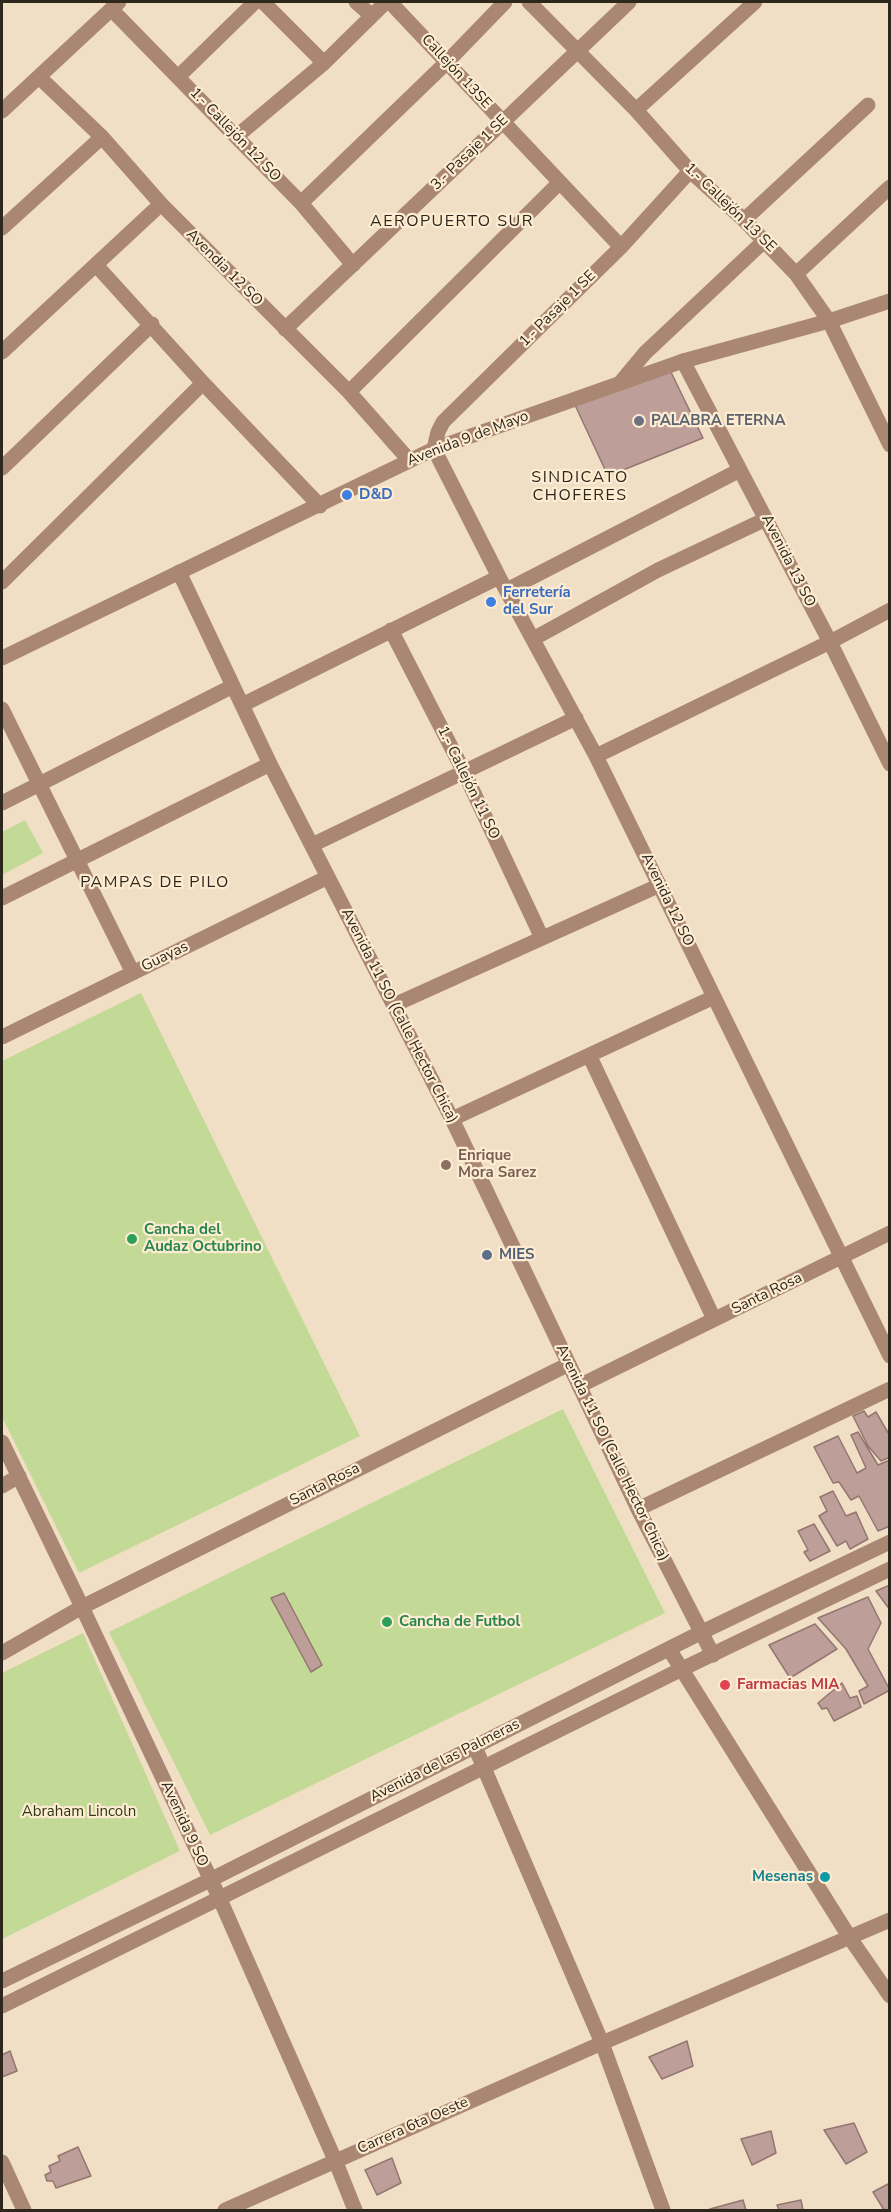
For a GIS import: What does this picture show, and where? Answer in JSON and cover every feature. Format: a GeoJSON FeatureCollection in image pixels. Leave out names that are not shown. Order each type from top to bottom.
{"type":"FeatureCollection","features":[{"type":"Feature","properties":{"kind":"street"},"geometry":{"type":"LineString","coordinates":[[178,77],[255,2]]}},
{"type":"Feature","properties":{"kind":"street"},"geometry":{"type":"LineString","coordinates":[[263,2],[324,63]]}},
{"type":"Feature","properties":{"kind":"street"},"geometry":{"type":"LineString","coordinates":[[356,2],[371,15]]}},
{"type":"Feature","properties":{"kind":"street"},"geometry":{"type":"LineString","coordinates":[[237,136],[324,63],[371,15],[388,2]]}},
{"type":"Feature","properties":{"kind":"street","name":"Callejón 13SE"},"geometry":{"type":"LineString","coordinates":[[388,2],[448,61],[559,183],[621,247]]}},
{"type":"Feature","properties":{"kind":"street"},"geometry":{"type":"LineString","coordinates":[[301,203],[448,61],[505,2]]}},
{"type":"Feature","properties":{"kind":"street","name":"1.- Callejón 13 SE"},"geometry":{"type":"LineString","coordinates":[[529,2],[636,110],[690,171],[744,220],[796,273],[829,321],[890,445]]}},
{"type":"Feature","properties":{"kind":"street","name":"3.- Pasaje 1 SE"},"geometry":{"type":"LineString","coordinates":[[285,329],[629,2]]}},
{"type":"Feature","properties":{"kind":"street"},"geometry":{"type":"LineString","coordinates":[[636,110],[755,2]]}},
{"type":"Feature","properties":{"kind":"street"},"geometry":{"type":"LineString","coordinates":[[2,111],[115,5]]}},
{"type":"Feature","properties":{"kind":"street","name":"1.- Callejón 12 SO"},"geometry":{"type":"LineString","coordinates":[[115,5],[178,77],[301,203],[353,265]]}},
{"type":"Feature","properties":{"kind":"street","name":"Avendia 12 SO"},"geometry":{"type":"LineString","coordinates":[[39,77],[102,137],[161,204],[349,392],[409,460]]}},
{"type":"Feature","properties":{"kind":"street"},"geometry":{"type":"LineString","coordinates":[[744,220],[868,105]]}},
{"type":"Feature","properties":{"kind":"street"},"geometry":{"type":"LineString","coordinates":[[2,228],[102,137]]}},
{"type":"Feature","properties":{"kind":"street","name":"1.- Pasaje 1 SE"},"geometry":{"type":"LineString","coordinates":[[434,449],[443,422],[621,247],[690,171]]}},
{"type":"Feature","properties":{"kind":"street"},"geometry":{"type":"LineString","coordinates":[[349,392],[559,183]]}},
{"type":"Feature","properties":{"kind":"street"},"geometry":{"type":"LineString","coordinates":[[796,273],[890,187]]}},
{"type":"Feature","properties":{"kind":"street"},"geometry":{"type":"LineString","coordinates":[[2,352],[161,204]]}},
{"type":"Feature","properties":{"kind":"street"},"geometry":{"type":"LineString","coordinates":[[620,383],[645,353],[764,241]]}},
{"type":"Feature","properties":{"kind":"street"},"geometry":{"type":"LineString","coordinates":[[96,265],[152,324],[203,383],[320,506]]}},
{"type":"Feature","properties":{"kind":"street","name":"Avenida 9 de Mayo"},"geometry":{"type":"LineString","coordinates":[[2,658],[434,449],[683,361],[829,321],[890,301]]}},
{"type":"Feature","properties":{"kind":"street"},"geometry":{"type":"LineString","coordinates":[[2,468],[152,324]]}},
{"type":"Feature","properties":{"kind":"street","name":"Avenida 13 SO"},"geometry":{"type":"LineString","coordinates":[[683,361],[830,642],[889,763]]}},
{"type":"Feature","properties":{"kind":"street"},"geometry":{"type":"LineString","coordinates":[[2,582],[203,383]]}},
{"type":"Feature","properties":{"kind":"street","name":"Avenida 12 SO"},"geometry":{"type":"LineString","coordinates":[[434,449],[596,756],[890,1356]]}},
{"type":"Feature","properties":{"kind":"street"},"geometry":{"type":"LineString","coordinates":[[242,705],[391,630],[503,583],[740,470]]}},
{"type":"Feature","properties":{"kind":"street"},"geometry":{"type":"LineString","coordinates":[[533,639],[658,570],[766,519]]}},
{"type":"Feature","properties":{"kind":"street","name":"Avenida 11 SO (Calle Hector Chica)"},"geometry":{"type":"LineString","coordinates":[[178,572],[270,764],[452,1119],[638,1509],[712,1655]]}},
{"type":"Feature","properties":{"kind":"street"},"geometry":{"type":"LineString","coordinates":[[596,756],[830,642],[890,610]]}},
{"type":"Feature","properties":{"kind":"street","name":"1.- Callejón 11 SO"},"geometry":{"type":"LineString","coordinates":[[391,630],[464,772],[542,938]]}},
{"type":"Feature","properties":{"kind":"street"},"geometry":{"type":"LineString","coordinates":[[2,803],[232,686]]}},
{"type":"Feature","properties":{"kind":"street"},"geometry":{"type":"LineString","coordinates":[[2,709],[133,973]]}},
{"type":"Feature","properties":{"kind":"street"},"geometry":{"type":"LineString","coordinates":[[312,845],[576,717]]}},
{"type":"Feature","properties":{"kind":"street"},"geometry":{"type":"LineString","coordinates":[[2,898],[270,764]]}},
{"type":"Feature","properties":{"kind":"street","name":"Guayas"},"geometry":{"type":"LineString","coordinates":[[2,1037],[328,876]]}},
{"type":"Feature","properties":{"kind":"street"},"geometry":{"type":"LineString","coordinates":[[394,1005],[660,885]]}},
{"type":"Feature","properties":{"kind":"street"},"geometry":{"type":"LineString","coordinates":[[452,1119],[714,997]]}},
{"type":"Feature","properties":{"kind":"street"},"geometry":{"type":"LineString","coordinates":[[590,1056],[714,1319]]}},
{"type":"Feature","properties":{"kind":"street","name":"Santa Rosa"},"geometry":{"type":"LineString","coordinates":[[579,1386],[890,1233]]}},
{"type":"Feature","properties":{"kind":"street","name":"Santa Rosa"},"geometry":{"type":"LineString","coordinates":[[2,1653],[82,1607],[569,1364]]}},
{"type":"Feature","properties":{"kind":"street"},"geometry":{"type":"LineString","coordinates":[[638,1509],[890,1389]]}},
{"type":"Feature","properties":{"kind":"street","name":"Avenida 9 SO"},"geometry":{"type":"LineString","coordinates":[[2,1442],[219,1897],[356,2211]]}},
{"type":"Feature","properties":{"kind":"street"},"geometry":{"type":"LineString","coordinates":[[2,1486],[19,1476]]}},
{"type":"Feature","properties":{"kind":"street","name":"Avenida de las Palmeras"},"geometry":{"type":"LineString","coordinates":[[2,1981],[210,1880],[702,1632],[890,1542]]}},
{"type":"Feature","properties":{"kind":"street","name":"Avenida de las Palmeras"},"geometry":{"type":"LineString","coordinates":[[2,2006],[682,1669],[890,1569]]}},
{"type":"Feature","properties":{"kind":"street"},"geometry":{"type":"LineString","coordinates":[[669,1649],[850,1938],[890,1996]]}},
{"type":"Feature","properties":{"kind":"street"},"geometry":{"type":"LineString","coordinates":[[475,1747],[602,2043],[663,2211]]}},
{"type":"Feature","properties":{"kind":"street","name":"Carrera 6ta Oeste"},"geometry":{"type":"LineString","coordinates":[[225,2211],[335,2160],[602,2043],[890,1920]]}},
{"type":"Feature","properties":{"kind":"street"},"geometry":{"type":"LineString","coordinates":[[2,2162],[24,2211]]}},
{"type":"Feature","properties":{"kind":"green space"},"geometry":{"type":"Polygon","coordinates":[[[25,820],[43,853],[2,875],[2,832],[25,820]]]}},
{"type":"Feature","properties":{"kind":"green space","name":"Cancha del Audaz Octubrino"},"geometry":{"type":"Polygon","coordinates":[[[141,993],[360,1436],[79,1573],[2,1417],[2,1061],[141,993]]]}},
{"type":"Feature","properties":{"kind":"green space","name":"Cancha de Futbol"},"geometry":{"type":"Polygon","coordinates":[[[563,1409],[665,1613],[210,1835],[109,1632],[563,1409]]]}},
{"type":"Feature","properties":{"kind":"green space","name":"Abraham Lincoln"},"geometry":{"type":"Polygon","coordinates":[[[83,1633],[180,1851],[2,1939],[2,1673],[83,1633]]]}},
{"type":"Feature","properties":{"kind":"building","name":"PALABRA ETERNA"},"geometry":{"type":"Polygon","coordinates":[[[668,366],[703,438],[608,476],[575,405],[668,366]]]}},
{"type":"Feature","properties":{"kind":"building"},"geometry":{"type":"Polygon","coordinates":[[[864,1411],[868,1417],[876,1412],[890,1436],[890,1457],[881,1461],[868,1446],[853,1416],[864,1411]]]}},
{"type":"Feature","properties":{"kind":"building"},"geometry":{"type":"Polygon","coordinates":[[[858,1432],[878,1465],[890,1460],[890,1526],[878,1531],[859,1496],[851,1500],[839,1482],[833,1483],[814,1447],[838,1436],[857,1473],[866,1468],[851,1435],[858,1432]]]}},
{"type":"Feature","properties":{"kind":"building"},"geometry":{"type":"Polygon","coordinates":[[[833,1491],[846,1516],[856,1512],[868,1539],[850,1549],[846,1541],[837,1546],[819,1516],[827,1511],[820,1497],[833,1491]]]}},
{"type":"Feature","properties":{"kind":"building"},"geometry":{"type":"Polygon","coordinates":[[[814,1524],[830,1551],[810,1561],[804,1552],[808,1550],[798,1531],[814,1524]]]}},
{"type":"Feature","properties":{"kind":"building"},"geometry":{"type":"Polygon","coordinates":[[[890,1585],[890,1610],[876,1591],[890,1585]]]}},
{"type":"Feature","properties":{"kind":"building"},"geometry":{"type":"Polygon","coordinates":[[[284,1593],[322,1665],[311,1672],[271,1598],[284,1593]]]}},
{"type":"Feature","properties":{"kind":"building"},"geometry":{"type":"Polygon","coordinates":[[[868,1597],[881,1623],[868,1649],[890,1690],[864,1704],[859,1691],[868,1686],[846,1649],[818,1618],[868,1597]]]}},
{"type":"Feature","properties":{"kind":"building"},"geometry":{"type":"Polygon","coordinates":[[[815,1624],[837,1649],[790,1678],[769,1645],[815,1624]]]}},
{"type":"Feature","properties":{"kind":"building"},"geometry":{"type":"Polygon","coordinates":[[[842,1683],[850,1698],[857,1696],[861,1707],[834,1721],[827,1708],[822,1709],[818,1703],[842,1683]]]}},
{"type":"Feature","properties":{"kind":"building"},"geometry":{"type":"Polygon","coordinates":[[[687,2041],[693,2066],[662,2079],[649,2057],[687,2041]]]}},
{"type":"Feature","properties":{"kind":"building"},"geometry":{"type":"Polygon","coordinates":[[[10,2051],[17,2071],[2,2077],[2,2055],[10,2051]]]}},
{"type":"Feature","properties":{"kind":"building"},"geometry":{"type":"Polygon","coordinates":[[[854,2123],[867,2152],[846,2164],[824,2130],[854,2123]]]}},
{"type":"Feature","properties":{"kind":"building"},"geometry":{"type":"Polygon","coordinates":[[[771,2131],[776,2153],[752,2165],[741,2139],[771,2131]]]}},
{"type":"Feature","properties":{"kind":"building"},"geometry":{"type":"Polygon","coordinates":[[[78,2147],[91,2176],[56,2188],[53,2181],[47,2181],[45,2175],[51,2172],[49,2166],[60,2161],[58,2156],[78,2147]]]}},
{"type":"Feature","properties":{"kind":"building"},"geometry":{"type":"Polygon","coordinates":[[[392,2158],[401,2183],[377,2195],[365,2170],[392,2158]]]}},
{"type":"Feature","properties":{"kind":"building"},"geometry":{"type":"Polygon","coordinates":[[[890,2183],[890,2210],[884,2210],[873,2192],[890,2183]]]}},
{"type":"Feature","properties":{"kind":"building"},"geometry":{"type":"Polygon","coordinates":[[[743,2200],[746,2210],[710,2209],[743,2200]]]}},
{"type":"Feature","properties":{"kind":"building"},"geometry":{"type":"Polygon","coordinates":[[[801,2200],[803,2210],[779,2210],[777,2205],[801,2200]]]}},
{"type":"Feature","properties":{"kind":"place","name":"PALABRA ETERNA"},"geometry":{"type":"Point","coordinates":[639,421]}},
{"type":"Feature","properties":{"kind":"place","name":"D&D"},"geometry":{"type":"Point","coordinates":[347,495]}},
{"type":"Feature","properties":{"kind":"place","name":"Ferretería del Sur"},"geometry":{"type":"Point","coordinates":[491,602]}},
{"type":"Feature","properties":{"kind":"place","name":"Enrique Mora Sarez"},"geometry":{"type":"Point","coordinates":[446,1165]}},
{"type":"Feature","properties":{"kind":"place","name":"Cancha del Audaz Octubrino"},"geometry":{"type":"Point","coordinates":[132,1239]}},
{"type":"Feature","properties":{"kind":"place","name":"MIES"},"geometry":{"type":"Point","coordinates":[487,1255]}},
{"type":"Feature","properties":{"kind":"place","name":"Cancha de Futbol"},"geometry":{"type":"Point","coordinates":[387,1622]}},
{"type":"Feature","properties":{"kind":"place","name":"Farmacias MIA"},"geometry":{"type":"Point","coordinates":[725,1685]}},
{"type":"Feature","properties":{"kind":"place","name":"Mesenas"},"geometry":{"type":"Point","coordinates":[825,1877]}},
{"type":"Feature","properties":{"kind":"district","name":"AEROPUERTO SUR"},"geometry":{"type":"Point","coordinates":[452,222]}},
{"type":"Feature","properties":{"kind":"district","name":"SINDICATO CHOFERES"},"geometry":{"type":"Point","coordinates":[580,487]}},
{"type":"Feature","properties":{"kind":"district","name":"PAMPAS DE PILO"},"geometry":{"type":"Point","coordinates":[155,883]}}]}
